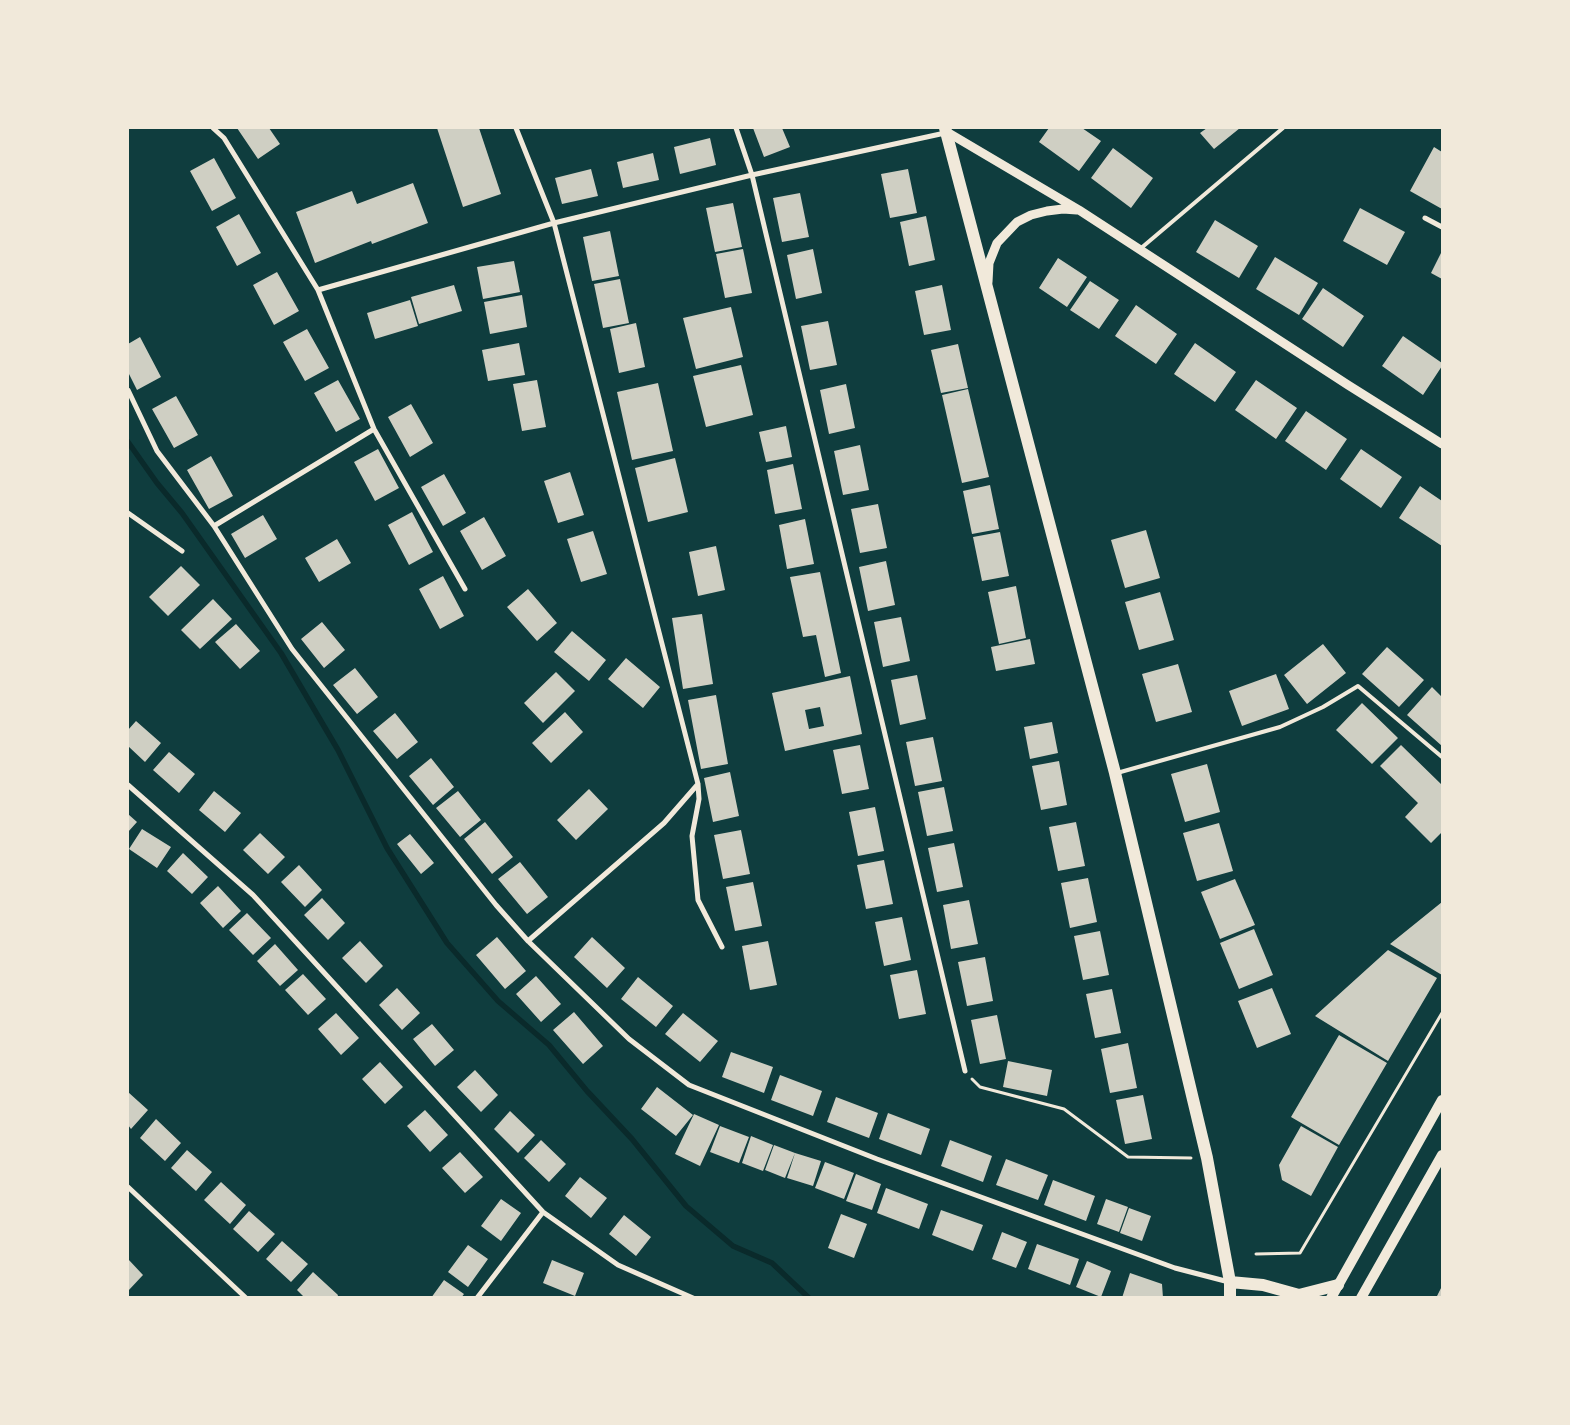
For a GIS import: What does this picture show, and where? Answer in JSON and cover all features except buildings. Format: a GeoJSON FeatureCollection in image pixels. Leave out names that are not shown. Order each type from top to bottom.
{"type":"FeatureCollection","features":[{"type":"Feature","properties":{"kind":"main road"},"geometry":{"type":"LineString","coordinates":[[946,130],[1114,773],[1207,1158],[1230,1282],[1230,1298]]}},
{"type":"Feature","properties":{"kind":"main road"},"geometry":{"type":"LineString","coordinates":[[1331,1298],[1442,1100]]}},
{"type":"Feature","properties":{"kind":"main road"},"geometry":{"type":"LineString","coordinates":[[1361,1298],[1442,1155]]}},
{"type":"Feature","properties":{"kind":"main road"},"geometry":{"type":"LineString","coordinates":[[1230,1282],[1263,1285],[1299,1294],[1338,1285]]}},
{"type":"Feature","properties":{"kind":"street"},"geometry":{"type":"LineString","coordinates":[[212,128],[224,138],[318,290],[374,429],[465,589]]}},
{"type":"Feature","properties":{"kind":"street"},"geometry":{"type":"LineString","coordinates":[[516,128],[554,223],[698,784],[699,799],[692,836],[698,900],[722,947]]}},
{"type":"Feature","properties":{"kind":"street"},"geometry":{"type":"LineString","coordinates":[[736,128],[752,175],[965,1071]]}},
{"type":"Feature","properties":{"kind":"street"},"geometry":{"type":"LineString","coordinates":[[318,290],[554,223],[946,130],[1080,210],[1138,250],[1442,444]]}},
{"type":"Feature","properties":{"kind":"street"},"geometry":{"type":"LineString","coordinates":[[988,287],[989,263],[997,243],[1017,222],[1031,215],[1047,211],[1063,209],[1080,210]]}},
{"type":"Feature","properties":{"kind":"street"},"geometry":{"type":"LineString","coordinates":[[1425,218],[1442,227]]}},
{"type":"Feature","properties":{"kind":"street"},"geometry":{"type":"LineString","coordinates":[[128,390],[157,451],[214,526],[292,649],[496,906],[528,941],[629,1039],[689,1085],[877,1159],[1119,1248],[1175,1268],[1230,1282]]}},
{"type":"Feature","properties":{"kind":"street"},"geometry":{"type":"LineString","coordinates":[[214,526],[374,429]]}},
{"type":"Feature","properties":{"kind":"street"},"geometry":{"type":"LineString","coordinates":[[128,513],[182,551]]}},
{"type":"Feature","properties":{"kind":"street"},"geometry":{"type":"LineString","coordinates":[[528,941],[664,823],[698,784]]}},
{"type":"Feature","properties":{"kind":"street"},"geometry":{"type":"LineString","coordinates":[[128,785],[254,895],[543,1212],[618,1265],[694,1298]]}},
{"type":"Feature","properties":{"kind":"street"},"geometry":{"type":"LineString","coordinates":[[128,1187],[246,1298]]}},
{"type":"Feature","properties":{"kind":"street"},"geometry":{"type":"LineString","coordinates":[[477,1298],[543,1212]]}},
{"type":"Feature","properties":{"kind":"lane"},"geometry":{"type":"LineString","coordinates":[[1138,250],[1283,128]]}},
{"type":"Feature","properties":{"kind":"lane"},"geometry":{"type":"LineString","coordinates":[[1114,773],[1280,727],[1324,707],[1358,686],[1442,758]]}},
{"type":"Feature","properties":{"kind":"path"},"geometry":{"type":"LineString","coordinates":[[1256,1254],[1300,1253],[1442,1013]]}},
{"type":"Feature","properties":{"kind":"path"},"geometry":{"type":"LineString","coordinates":[[965,1071],[980,1088],[1064,1109],[1128,1156],[1207,1158]]}},
{"type":"Feature","properties":{"kind":"waterway"},"geometry":{"type":"LineString","coordinates":[[128,442],[157,483],[182,513],[281,653],[338,750],[387,848],[447,943],[498,1001],[549,1045],[587,1091],[632,1139],[686,1206],[733,1246],[772,1263],[809,1298]]}}]}
